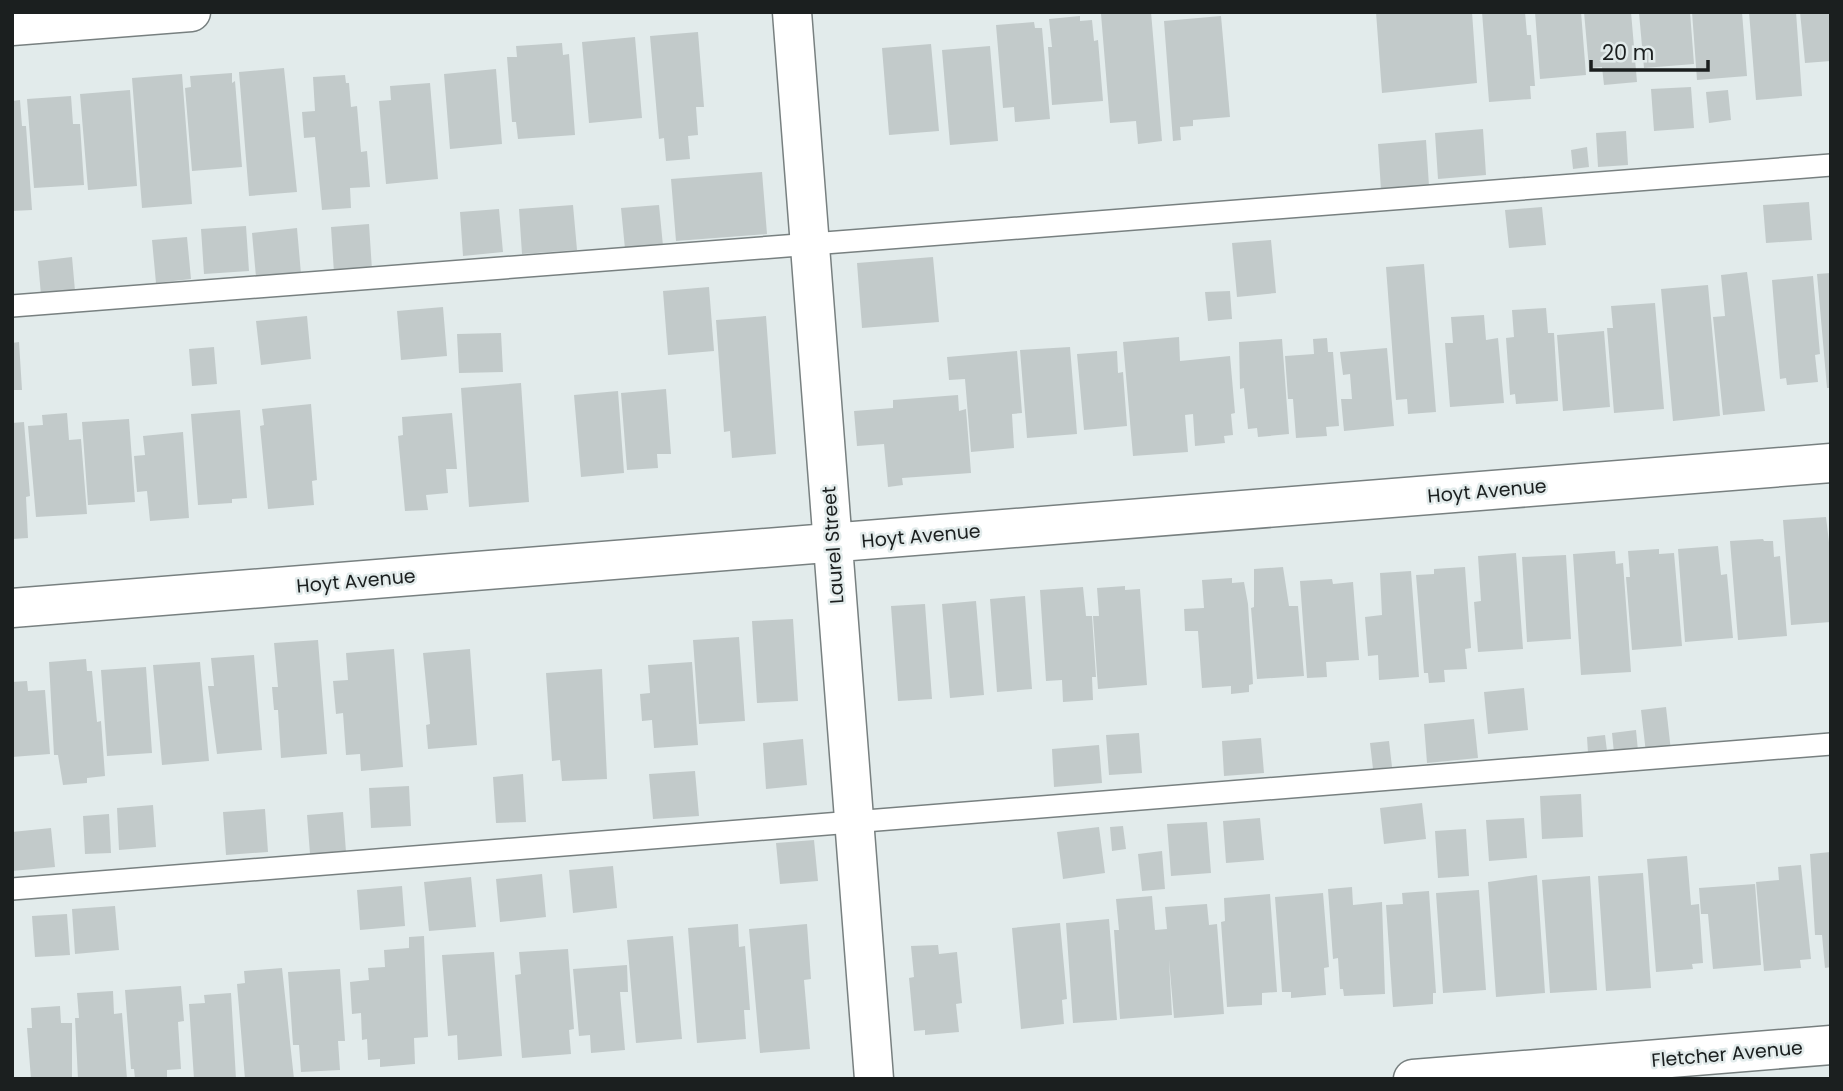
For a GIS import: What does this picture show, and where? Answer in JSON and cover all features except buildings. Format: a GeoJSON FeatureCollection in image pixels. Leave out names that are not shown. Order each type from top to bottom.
{"type":"FeatureCollection","features":[{"type":"Feature","properties":{"kind":"street"},"geometry":{"type":"LineString","coordinates":[[12,26],[191,12]]}},
{"type":"Feature","properties":{"kind":"street","name":"Laurel Street"},"geometry":{"type":"LineString","coordinates":[[792,12],[874,1079]]}},
{"type":"Feature","properties":{"kind":"street","name":"Hoyt Avenue"},"geometry":{"type":"LineString","coordinates":[[12,608],[1831,463]]}},
{"type":"Feature","properties":{"kind":"street","name":"Fletcher Avenue"},"geometry":{"type":"LineString","coordinates":[[1413,1079],[1831,1045]]}},
{"type":"Feature","properties":{"kind":"lane"},"geometry":{"type":"LineString","coordinates":[[12,306],[1831,166]]}},
{"type":"Feature","properties":{"kind":"lane"},"geometry":{"type":"LineString","coordinates":[[12,889],[1831,744]]}}]}
